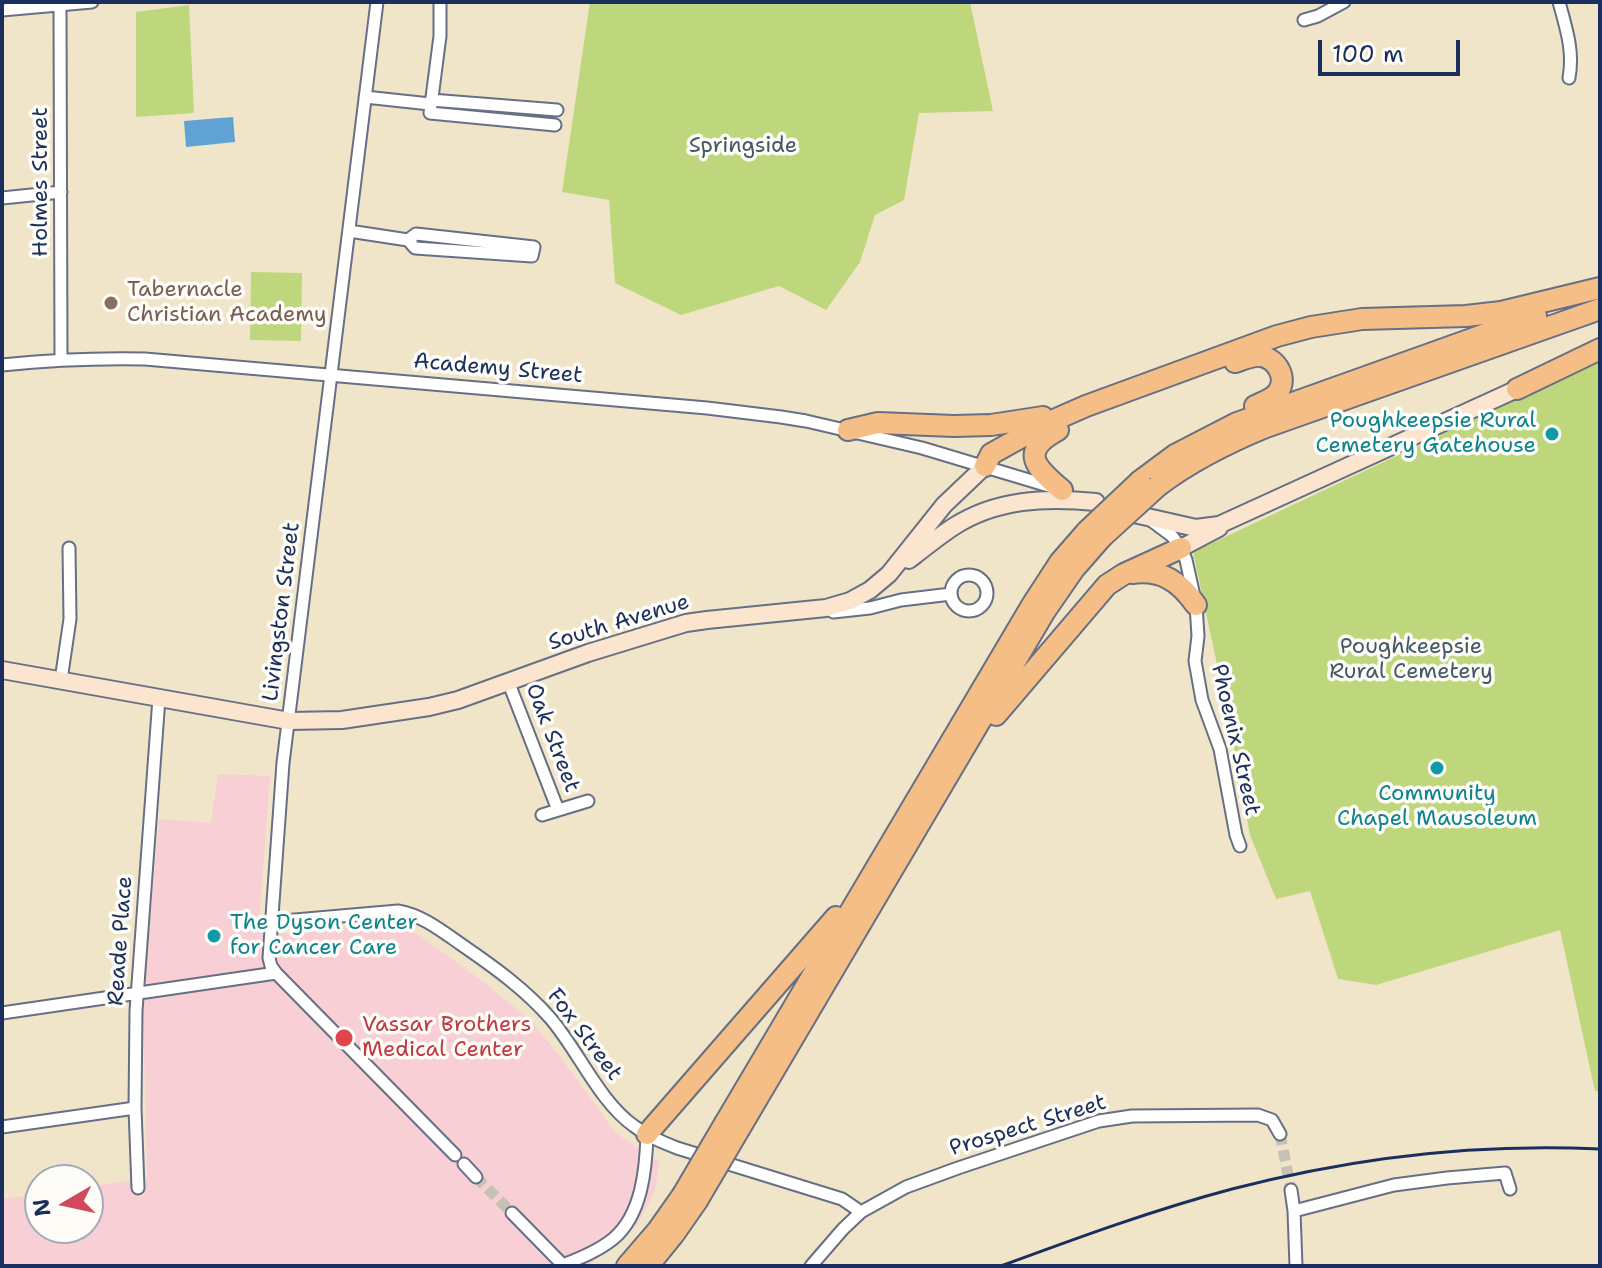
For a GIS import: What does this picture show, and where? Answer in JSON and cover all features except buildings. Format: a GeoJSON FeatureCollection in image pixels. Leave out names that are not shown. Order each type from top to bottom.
{"type":"FeatureCollection","features":[{"type":"Feature","properties":{"kind":"highway"},"geometry":{"type":"LineString","coordinates":[[985,466],[991,454],[1086,406],[1261,341],[1311,327],[1371,318],[1483,315],[1600,291]]}},
{"type":"Feature","properties":{"kind":"highway"},"geometry":{"type":"LineString","coordinates":[[1175,455],[1253,416],[1600,291]]}},
{"type":"Feature","properties":{"kind":"highway"},"geometry":{"type":"LineString","coordinates":[[1149,483],[1266,427],[1600,309]]}},
{"type":"Feature","properties":{"kind":"highway"},"geometry":{"type":"LineString","coordinates":[[1517,389],[1600,349]]}},
{"type":"Feature","properties":{"kind":"highway"},"geometry":{"type":"LineString","coordinates":[[733,1126],[870,878],[1060,562],[1149,483],[1175,455],[1210,428],[1275,395],[1279,391],[1280,371],[1263,357],[1247,358],[1058,430],[985,466]]}},
{"type":"Feature","properties":{"kind":"highway"},"geometry":{"type":"LineString","coordinates":[[848,430],[878,423],[1003,424],[1086,406]]}},
{"type":"Feature","properties":{"kind":"highway"},"geometry":{"type":"LineString","coordinates":[[1058,430],[1041,442],[1035,456],[1039,470],[1062,490]]}},
{"type":"Feature","properties":{"kind":"highway"},"geometry":{"type":"LineString","coordinates":[[660,1266],[689,1198],[1094,534]]}},
{"type":"Feature","properties":{"kind":"highway"},"geometry":{"type":"LineString","coordinates":[[959,757],[1102,590],[1124,574],[1181,548]]}},
{"type":"Feature","properties":{"kind":"highway"},"geometry":{"type":"LineString","coordinates":[[1124,574],[1149,572],[1167,577],[1182,587],[1196,605]]}},
{"type":"Feature","properties":{"kind":"highway"},"geometry":{"type":"LineString","coordinates":[[647,1134],[870,878]]}},
{"type":"Feature","properties":{"kind":"highway"},"geometry":{"type":"LineString","coordinates":[[627,1266],[689,1198]]}},
{"type":"Feature","properties":{"kind":"highway"},"geometry":{"type":"LineString","coordinates":[[648,1266],[674,1234],[689,1198]]}},
{"type":"Feature","properties":{"kind":"street"},"geometry":{"type":"LineString","coordinates":[[2,10],[20,5],[60,6],[92,2]]}},
{"type":"Feature","properties":{"kind":"street","name":"Livingston Street"},"geometry":{"type":"LineString","coordinates":[[276,973],[269,958],[283,763],[377,2]]}},
{"type":"Feature","properties":{"kind":"street"},"geometry":{"type":"LineString","coordinates":[[430,105],[440,36],[440,2]]}},
{"type":"Feature","properties":{"kind":"street"},"geometry":{"type":"LineString","coordinates":[[1304,20],[1344,2]]}},
{"type":"Feature","properties":{"kind":"street"},"geometry":{"type":"LineString","coordinates":[[1559,2],[1571,47],[1569,78]]}},
{"type":"Feature","properties":{"kind":"street","name":"Holmes Street"},"geometry":{"type":"LineString","coordinates":[[60,6],[61,359]]}},
{"type":"Feature","properties":{"kind":"street"},"geometry":{"type":"LineString","coordinates":[[365,97],[555,125]]}},
{"type":"Feature","properties":{"kind":"street"},"geometry":{"type":"LineString","coordinates":[[430,105],[557,110]]}},
{"type":"Feature","properties":{"kind":"street"},"geometry":{"type":"LineString","coordinates":[[2,198],[61,192]]}},
{"type":"Feature","properties":{"kind":"street"},"geometry":{"type":"LineString","coordinates":[[349,231],[408,240],[415,248],[532,256],[534,247],[416,234],[408,240]]}},
{"type":"Feature","properties":{"kind":"street","name":"Academy Street"},"geometry":{"type":"LineString","coordinates":[[2,365],[61,359],[145,359],[707,408],[848,430],[985,466]]}},
{"type":"Feature","properties":{"kind":"street"},"geometry":{"type":"LineString","coordinates":[[1134,514],[1164,529],[1181,548],[1229,522],[1517,389]]}},
{"type":"Feature","properties":{"kind":"street"},"geometry":{"type":"LineString","coordinates":[[985,466],[1134,514],[1196,528],[1229,522]]}},
{"type":"Feature","properties":{"kind":"street","name":"South Avenue"},"geometry":{"type":"LineString","coordinates":[[2,670],[289,721],[342,720],[429,707],[458,700],[600,648],[686,623],[813,609],[850,601],[879,583],[898,564],[944,505],[985,466]]}},
{"type":"Feature","properties":{"kind":"street"},"geometry":{"type":"LineString","coordinates":[[879,583],[954,526],[982,512],[1033,500],[1096,502]]}},
{"type":"Feature","properties":{"kind":"street"},"geometry":{"type":"LineString","coordinates":[[61,680],[70,619],[69,548]]}},
{"type":"Feature","properties":{"kind":"street","name":"Phoenix Street"},"geometry":{"type":"LineString","coordinates":[[1181,548],[1196,605],[1198,636],[1195,661],[1199,687],[1222,760],[1240,846]]}},
{"type":"Feature","properties":{"kind":"street"},"geometry":{"type":"LineString","coordinates":[[813,609],[844,611],[951,594]]}},
{"type":"Feature","properties":{"kind":"street","name":"Oak Street"},"geometry":{"type":"LineString","coordinates":[[508,681],[558,810]]}},
{"type":"Feature","properties":{"kind":"street","name":"Reade Place"},"geometry":{"type":"LineString","coordinates":[[138,1188],[135,1108],[138,993],[159,698]]}},
{"type":"Feature","properties":{"kind":"street"},"geometry":{"type":"LineString","coordinates":[[542,815],[588,801]]}},
{"type":"Feature","properties":{"kind":"street","name":"Fox Street"},"geometry":{"type":"LineString","coordinates":[[272,922],[398,911],[410,913],[431,924],[528,994],[554,1023],[609,1102],[633,1126],[677,1148],[842,1199],[861,1212]]}},
{"type":"Feature","properties":{"kind":"street"},"geometry":{"type":"LineString","coordinates":[[2,1013],[276,973],[455,1155]]}},
{"type":"Feature","properties":{"kind":"street"},"geometry":{"type":"LineString","coordinates":[[2,1127],[135,1108]]}},
{"type":"Feature","properties":{"kind":"street","name":"Prospect Street"},"geometry":{"type":"LineString","coordinates":[[811,1266],[861,1212],[906,1187],[1099,1121],[1132,1116],[1258,1115],[1272,1120],[1280,1134]]}},
{"type":"Feature","properties":{"kind":"street"},"geometry":{"type":"LineString","coordinates":[[512,1213],[563,1265],[605,1245],[626,1226],[635,1208],[645,1164],[647,1134]]}},
{"type":"Feature","properties":{"kind":"street"},"geometry":{"type":"LineString","coordinates":[[464,1164],[476,1177]]}},
{"type":"Feature","properties":{"kind":"street"},"geometry":{"type":"LineString","coordinates":[[1294,1211],[1394,1185],[1447,1178],[1505,1173],[1510,1189]]}},
{"type":"Feature","properties":{"kind":"street"},"geometry":{"type":"LineString","coordinates":[[1291,1190],[1296,1266]]}},
{"type":"Feature","properties":{"kind":"shaded area","name":"Vassar Brothers Medical Center"},"geometry":{"type":"Polygon","coordinates":[[[218,774],[270,776],[259,924],[280,934],[380,924],[416,933],[530,1020],[616,1133],[659,1162],[655,1191],[637,1225],[588,1266],[2,1266],[2,1199],[24,1196],[24,1244],[104,1244],[104,1185],[147,1178],[143,1005],[159,819],[211,823],[218,774]]]}},
{"type":"Feature","properties":{"kind":"green space","name":"Springside"},"geometry":{"type":"Polygon","coordinates":[[[590,2],[970,2],[993,111],[919,113],[904,200],[875,215],[860,262],[826,310],[779,286],[681,315],[615,283],[609,200],[562,192],[590,2]]]}},
{"type":"Feature","properties":{"kind":"green space"},"geometry":{"type":"Polygon","coordinates":[[[189,5],[194,113],[136,117],[136,12],[189,5]]]}},
{"type":"Feature","properties":{"kind":"green space"},"geometry":{"type":"Polygon","coordinates":[[[251,272],[302,273],[301,341],[250,340],[251,272]]]}},
{"type":"Feature","properties":{"kind":"green space","name":"Poughkeepsie Rural Cemetery"},"geometry":{"type":"Polygon","coordinates":[[[1600,360],[1600,1091],[1595,1091],[1560,930],[1376,985],[1338,979],[1310,891],[1276,899],[1250,835],[1193,552],[1600,360]]]}},
{"type":"Feature","properties":{"kind":"water"},"geometry":{"type":"Polygon","coordinates":[[[233,117],[235,142],[186,147],[184,121],[233,117]]]}},
{"type":"Feature","properties":{"kind":"tunnel"},"geometry":{"type":"LineString","coordinates":[[1280,1134],[1291,1190]]}},
{"type":"Feature","properties":{"kind":"tunnel"},"geometry":{"type":"LineString","coordinates":[[476,1177],[512,1213]]}},
{"type":"Feature","properties":{"kind":"railway"},"geometry":{"type":"LineString","coordinates":[[1001,1266],[1173,1206],[1322,1169],[1461,1151],[1600,1149]]}},
{"type":"Feature","properties":{"kind":"place","name":"Tabernacle Christian Academy"},"geometry":{"type":"Point","coordinates":[111,303]}},
{"type":"Feature","properties":{"kind":"place","name":"Poughkeepsie Rural Cemetery Gatehouse"},"geometry":{"type":"Point","coordinates":[1552,434]}},
{"type":"Feature","properties":{"kind":"place","name":"Community Chapel Mausoleum"},"geometry":{"type":"Point","coordinates":[1437,768]}},
{"type":"Feature","properties":{"kind":"place","name":"The Dyson Center for Cancer Care"},"geometry":{"type":"Point","coordinates":[214,936]}},
{"type":"Feature","properties":{"kind":"place","name":"Vassar Brothers Medical Center"},"geometry":{"type":"Point","coordinates":[344,1038]}}]}
